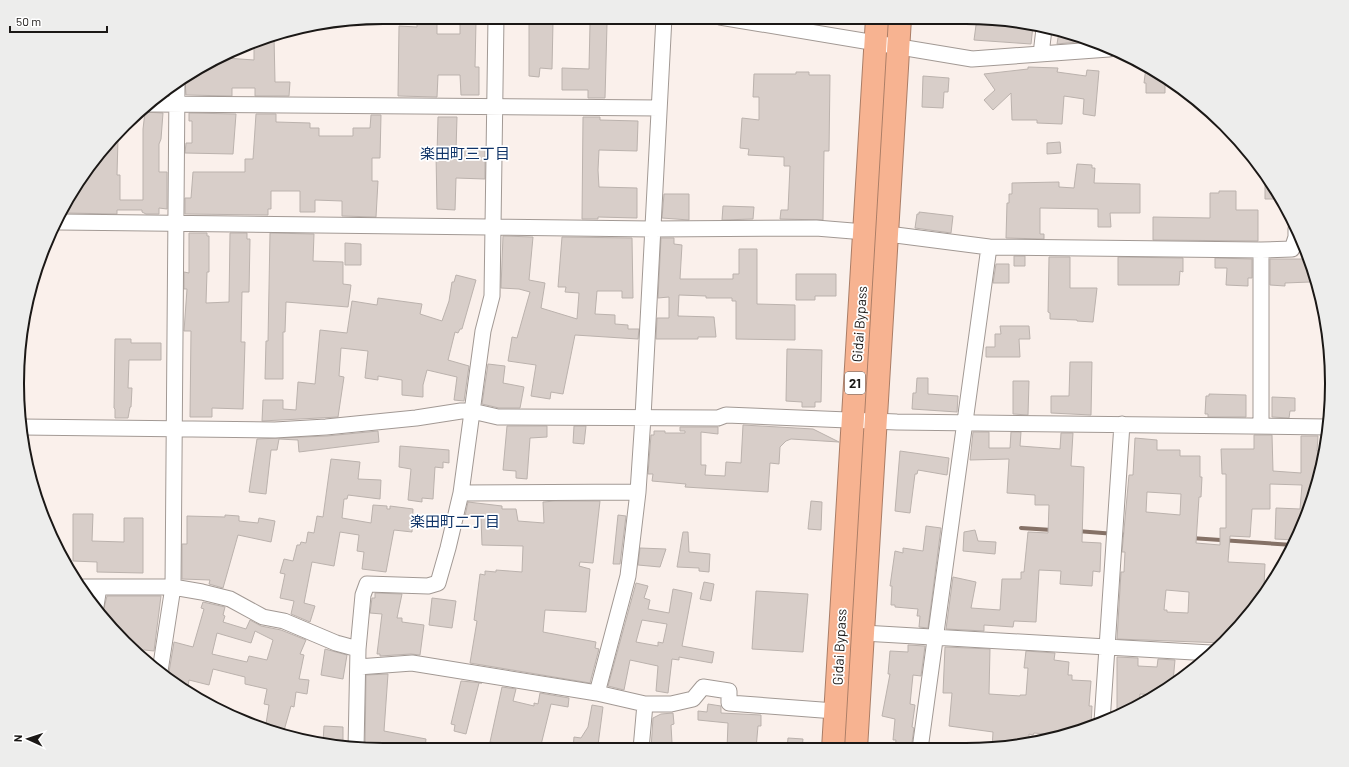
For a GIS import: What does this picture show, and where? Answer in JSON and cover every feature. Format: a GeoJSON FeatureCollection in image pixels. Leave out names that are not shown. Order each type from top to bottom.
{"type":"FeatureCollection","features":[{"type":"Feature","properties":{"kind":"highway","name":"Gidai Bypass"},"geometry":{"type":"LineString","coordinates":[[833,743],[877,24]]}},
{"type":"Feature","properties":{"kind":"highway","name":"Gidai Bypass"},"geometry":{"type":"LineString","coordinates":[[856,743],[900,24]]}},
{"type":"Feature","properties":{"kind":"street"},"geometry":{"type":"LineString","coordinates":[[356,742],[358,649],[363,595],[367,584],[428,586],[438,582],[461,493],[483,331],[492,296],[496,24]]}},
{"type":"Feature","properties":{"kind":"street"},"geometry":{"type":"LineString","coordinates":[[597,693],[628,576],[638,492],[644,417],[652,228],[664,24]]}},
{"type":"Feature","properties":{"kind":"street"},"geometry":{"type":"LineString","coordinates":[[764,24],[972,59],[1099,50]]}},
{"type":"Feature","properties":{"kind":"street"},"geometry":{"type":"LineString","coordinates":[[1041,54],[1044,33]]}},
{"type":"Feature","properties":{"kind":"street"},"geometry":{"type":"LineString","coordinates":[[161,666],[173,587],[177,90]]}},
{"type":"Feature","properties":{"kind":"street"},"geometry":{"type":"LineString","coordinates":[[157,104],[659,108]]}},
{"type":"Feature","properties":{"kind":"street"},"geometry":{"type":"LineString","coordinates":[[62,222],[493,227],[816,228],[865,232]]}},
{"type":"Feature","properties":{"kind":"street"},"geometry":{"type":"LineString","coordinates":[[888,234],[989,247],[1261,250],[1292,249],[1295,240]]}},
{"type":"Feature","properties":{"kind":"street"},"geometry":{"type":"LineString","coordinates":[[921,743],[989,247]]}},
{"type":"Feature","properties":{"kind":"street"},"geometry":{"type":"LineString","coordinates":[[1261,250],[1261,426]]}},
{"type":"Feature","properties":{"kind":"street"},"geometry":{"type":"LineString","coordinates":[[27,427],[275,430],[326,427],[416,418],[461,411],[472,411],[498,417],[718,418],[726,415],[876,421],[1322,427]]}},
{"type":"Feature","properties":{"kind":"street"},"geometry":{"type":"LineString","coordinates":[[1102,716],[1113,534],[1122,424]]}},
{"type":"Feature","properties":{"kind":"street"},"geometry":{"type":"LineString","coordinates":[[461,493],[638,492]]}},
{"type":"Feature","properties":{"kind":"street"},"geometry":{"type":"LineString","coordinates":[[92,587],[173,587],[230,599],[263,617],[284,621],[336,643],[358,649]]}},
{"type":"Feature","properties":{"kind":"street"},"geometry":{"type":"LineString","coordinates":[[863,634],[1204,653]]}},
{"type":"Feature","properties":{"kind":"street"},"geometry":{"type":"LineString","coordinates":[[358,667],[412,663],[597,693],[645,704],[671,704],[693,699],[703,687],[729,691],[729,703],[835,711]]}},
{"type":"Feature","properties":{"kind":"street"},"geometry":{"type":"LineString","coordinates":[[642,743],[645,704]]}},
{"type":"Feature","properties":{"kind":"building"},"geometry":{"type":"Polygon","coordinates":[[[417,24],[437,24],[437,34],[460,34],[460,24],[476,24],[475,67],[479,67],[479,95],[461,95],[460,75],[438,75],[437,97],[398,96],[399,26],[417,27],[417,24]]]}},
{"type":"Feature","properties":{"kind":"building"},"geometry":{"type":"Polygon","coordinates":[[[529,24],[553,24],[552,69],[540,68],[539,77],[529,76],[529,24]]]}},
{"type":"Feature","properties":{"kind":"building"},"geometry":{"type":"Polygon","coordinates":[[[590,24],[607,24],[605,98],[588,98],[588,90],[562,90],[562,68],[589,69],[590,24]]]}},
{"type":"Feature","properties":{"kind":"building"},"geometry":{"type":"Polygon","coordinates":[[[976,24],[1012,27],[1033,30],[1031,44],[974,40],[976,24]]]}},
{"type":"Feature","properties":{"kind":"building"},"geometry":{"type":"Polygon","coordinates":[[[1058,36],[1077,42],[1077,42],[1057,44],[1058,36]]]}},
{"type":"Feature","properties":{"kind":"building"},"geometry":{"type":"Polygon","coordinates":[[[274,41],[275,82],[290,82],[289,96],[255,96],[255,88],[232,88],[232,96],[186,95],[185,84],[224,61],[230,58],[254,60],[254,48],[274,41]]]}},
{"type":"Feature","properties":{"kind":"building"},"geometry":{"type":"Polygon","coordinates":[[[1028,67],[1058,68],[1057,72],[1086,76],[1087,70],[1099,71],[1095,116],[1083,114],[1084,99],[1064,96],[1062,124],[1037,123],[1037,120],[1012,120],[1011,93],[993,110],[984,100],[995,90],[984,74],[1028,69],[1028,67]]]}},
{"type":"Feature","properties":{"kind":"building"},"geometry":{"type":"Polygon","coordinates":[[[796,72],[809,72],[809,75],[830,75],[829,151],[824,151],[823,220],[780,219],[781,210],[788,210],[790,166],[784,166],[784,157],[748,155],[749,149],[740,148],[742,118],[759,120],[759,97],[753,97],[754,74],[796,74],[796,72]]]}},
{"type":"Feature","properties":{"kind":"building"},"geometry":{"type":"Polygon","coordinates":[[[1145,72],[1165,85],[1165,93],[1146,93],[1146,83],[1144,83],[1145,72]]]}},
{"type":"Feature","properties":{"kind":"building"},"geometry":{"type":"Polygon","coordinates":[[[923,76],[949,78],[948,92],[944,92],[943,108],[922,107],[923,76]]]}},
{"type":"Feature","properties":{"kind":"building"},"geometry":{"type":"Polygon","coordinates":[[[146,113],[163,113],[161,139],[159,144],[159,172],[167,172],[167,209],[159,208],[159,214],[146,214],[142,212],[142,210],[117,210],[117,214],[67,213],[98,165],[118,141],[117,175],[120,175],[120,200],[143,200],[143,129],[146,113]]]}},
{"type":"Feature","properties":{"kind":"building"},"geometry":{"type":"Polygon","coordinates":[[[189,113],[236,114],[233,154],[185,153],[186,143],[192,143],[192,121],[189,121],[189,113]]]}},
{"type":"Feature","properties":{"kind":"building"},"geometry":{"type":"Polygon","coordinates":[[[256,114],[276,114],[276,122],[310,123],[310,128],[319,128],[319,136],[353,136],[353,128],[370,128],[371,115],[381,115],[380,158],[372,158],[372,181],[378,181],[376,217],[342,216],[342,201],[315,200],[315,212],[300,212],[300,191],[271,191],[271,209],[268,209],[268,215],[185,214],[185,198],[191,198],[193,172],[245,172],[245,159],[253,159],[256,114]]]}},
{"type":"Feature","properties":{"kind":"building"},"geometry":{"type":"Polygon","coordinates":[[[438,117],[457,117],[456,150],[485,150],[485,179],[456,178],[455,210],[437,209],[436,154],[438,117]]]}},
{"type":"Feature","properties":{"kind":"building"},"geometry":{"type":"Polygon","coordinates":[[[583,117],[600,117],[600,120],[638,121],[637,151],[599,150],[598,170],[599,187],[637,188],[637,218],[598,217],[598,219],[582,219],[583,117]]]}},
{"type":"Feature","properties":{"kind":"building"},"geometry":{"type":"Polygon","coordinates":[[[1060,142],[1061,153],[1047,154],[1047,143],[1060,142]]]}},
{"type":"Feature","properties":{"kind":"building"},"geometry":{"type":"Polygon","coordinates":[[[1077,164],[1092,165],[1092,168],[1095,168],[1094,183],[1140,184],[1140,213],[1110,213],[1111,227],[1098,227],[1098,209],[1040,208],[1040,234],[1044,234],[1044,239],[1006,238],[1007,203],[1009,203],[1009,194],[1012,194],[1012,183],[1059,182],[1059,187],[1074,188],[1077,164]]]}},
{"type":"Feature","properties":{"kind":"building"},"geometry":{"type":"Polygon","coordinates":[[[1265,186],[1274,199],[1265,199],[1265,186]]]}},
{"type":"Feature","properties":{"kind":"building"},"geometry":{"type":"Polygon","coordinates":[[[1219,191],[1236,191],[1236,210],[1258,210],[1258,241],[1153,240],[1153,217],[1210,218],[1210,193],[1219,193],[1219,191]]]}},
{"type":"Feature","properties":{"kind":"building"},"geometry":{"type":"Polygon","coordinates":[[[664,194],[689,194],[689,220],[662,218],[664,194]]]}},
{"type":"Feature","properties":{"kind":"building"},"geometry":{"type":"Polygon","coordinates":[[[723,206],[754,207],[753,219],[722,220],[723,206]]]}},
{"type":"Feature","properties":{"kind":"building"},"geometry":{"type":"Polygon","coordinates":[[[919,212],[953,216],[951,233],[915,228],[917,214],[919,214],[919,212]]]}},
{"type":"Feature","properties":{"kind":"building"},"geometry":{"type":"Polygon","coordinates":[[[189,233],[207,233],[207,236],[209,236],[209,272],[207,272],[206,303],[229,302],[230,233],[247,233],[247,239],[250,239],[249,292],[242,292],[241,342],[245,342],[243,409],[212,408],[212,417],[190,417],[191,331],[184,331],[187,289],[184,289],[184,272],[189,273],[189,233]]]}},
{"type":"Feature","properties":{"kind":"building"},"geometry":{"type":"Polygon","coordinates":[[[270,233],[314,234],[313,261],[343,262],[343,284],[351,285],[348,307],[286,302],[285,332],[283,332],[283,379],[265,379],[266,341],[268,341],[270,233]]]}},
{"type":"Feature","properties":{"kind":"building"},"geometry":{"type":"Polygon","coordinates":[[[503,236],[533,237],[529,280],[545,283],[541,308],[577,319],[579,293],[565,292],[566,287],[558,287],[562,237],[632,238],[633,298],[622,298],[622,291],[597,291],[595,314],[615,315],[615,324],[628,325],[628,329],[639,329],[638,339],[575,335],[563,394],[551,392],[550,399],[531,396],[536,365],[508,361],[512,337],[517,338],[530,292],[519,289],[501,288],[503,236]]]}},
{"type":"Feature","properties":{"kind":"building"},"geometry":{"type":"Polygon","coordinates":[[[661,238],[674,238],[674,244],[682,245],[680,279],[733,279],[733,274],[739,274],[739,249],[757,249],[757,304],[795,305],[795,340],[736,339],[736,301],[732,301],[732,298],[706,298],[706,296],[679,295],[678,316],[714,317],[716,337],[698,337],[698,339],[656,339],[657,318],[669,318],[669,297],[658,298],[661,238]]]}},
{"type":"Feature","properties":{"kind":"building"},"geometry":{"type":"Polygon","coordinates":[[[345,243],[361,244],[361,265],[345,265],[345,243]]]}},
{"type":"Feature","properties":{"kind":"building"},"geometry":{"type":"Polygon","coordinates":[[[1014,256],[1025,256],[1025,266],[1014,266],[1014,256]]]}},
{"type":"Feature","properties":{"kind":"building"},"geometry":{"type":"Polygon","coordinates":[[[1049,257],[1070,257],[1070,288],[1097,288],[1093,322],[1050,319],[1050,313],[1048,312],[1049,257]]]}},
{"type":"Feature","properties":{"kind":"building"},"geometry":{"type":"Polygon","coordinates":[[[1118,257],[1183,258],[1183,272],[1180,271],[1179,285],[1118,285],[1118,257]]]}},
{"type":"Feature","properties":{"kind":"building"},"geometry":{"type":"Polygon","coordinates":[[[1215,258],[1252,259],[1252,278],[1248,278],[1248,286],[1226,285],[1227,268],[1215,268],[1215,258]]]}},
{"type":"Feature","properties":{"kind":"building"},"geometry":{"type":"Polygon","coordinates":[[[1270,259],[1303,259],[1310,282],[1285,283],[1285,286],[1270,285],[1270,259]]]}},
{"type":"Feature","properties":{"kind":"building"},"geometry":{"type":"Polygon","coordinates":[[[996,264],[1009,264],[1009,283],[993,283],[996,264]]]}},
{"type":"Feature","properties":{"kind":"building"},"geometry":{"type":"Polygon","coordinates":[[[796,274],[836,274],[836,296],[815,296],[815,300],[796,300],[796,274]]]}},
{"type":"Feature","properties":{"kind":"building"},"geometry":{"type":"Polygon","coordinates":[[[456,275],[476,280],[462,329],[460,329],[458,333],[455,332],[448,360],[469,366],[464,401],[454,400],[457,377],[427,370],[423,385],[423,397],[402,395],[402,380],[378,376],[378,380],[365,378],[368,351],[341,348],[339,376],[344,377],[338,417],[262,421],[263,400],[283,400],[283,409],[296,410],[298,382],[315,384],[320,330],[347,333],[352,301],[377,305],[378,298],[422,304],[420,314],[442,321],[449,301],[452,282],[454,282],[456,275]]]}},
{"type":"Feature","properties":{"kind":"building"},"geometry":{"type":"Polygon","coordinates":[[[1000,326],[1029,326],[1030,339],[1019,339],[1020,357],[986,357],[986,347],[995,347],[995,334],[1001,334],[1000,326]]]}},
{"type":"Feature","properties":{"kind":"building"},"geometry":{"type":"Polygon","coordinates":[[[115,339],[131,339],[131,343],[161,343],[161,360],[129,360],[128,388],[132,388],[131,407],[128,418],[115,418],[115,339]]]}},
{"type":"Feature","properties":{"kind":"building"},"geometry":{"type":"Polygon","coordinates":[[[787,349],[822,350],[821,402],[815,402],[815,407],[802,407],[802,402],[786,401],[787,349]]]}},
{"type":"Feature","properties":{"kind":"building"},"geometry":{"type":"Polygon","coordinates":[[[1070,362],[1092,362],[1091,415],[1051,413],[1051,396],[1069,396],[1070,362]]]}},
{"type":"Feature","properties":{"kind":"building"},"geometry":{"type":"Polygon","coordinates":[[[488,364],[505,366],[503,383],[524,387],[520,408],[499,408],[482,404],[488,364]]]}},
{"type":"Feature","properties":{"kind":"building"},"geometry":{"type":"Polygon","coordinates":[[[917,378],[928,378],[928,394],[958,396],[957,412],[912,409],[913,393],[916,393],[917,378]]]}},
{"type":"Feature","properties":{"kind":"building"},"geometry":{"type":"Polygon","coordinates":[[[1013,381],[1029,381],[1028,415],[1013,414],[1013,381]]]}},
{"type":"Feature","properties":{"kind":"building"},"geometry":{"type":"Polygon","coordinates":[[[1209,394],[1246,395],[1246,417],[1208,417],[1208,414],[1205,414],[1206,396],[1209,396],[1209,394]]]}},
{"type":"Feature","properties":{"kind":"building"},"geometry":{"type":"Polygon","coordinates":[[[1272,397],[1295,398],[1295,411],[1290,411],[1289,418],[1272,417],[1272,397]]]}},
{"type":"Feature","properties":{"kind":"building"},"geometry":{"type":"Polygon","coordinates":[[[743,425],[813,429],[839,442],[791,439],[786,441],[780,447],[779,464],[770,463],[768,492],[685,487],[686,484],[652,481],[653,474],[648,474],[651,435],[654,435],[654,431],[665,431],[665,433],[685,433],[685,431],[680,431],[680,427],[718,427],[718,434],[701,432],[701,465],[706,465],[705,475],[725,476],[726,462],[741,463],[743,425]]]}},
{"type":"Feature","properties":{"kind":"building"},"geometry":{"type":"Polygon","coordinates":[[[507,426],[547,426],[547,437],[530,438],[527,479],[516,478],[516,471],[503,470],[507,426]]]}},
{"type":"Feature","properties":{"kind":"building"},"geometry":{"type":"Polygon","coordinates":[[[574,426],[586,426],[584,444],[573,443],[574,426]]]}},
{"type":"Feature","properties":{"kind":"building"},"geometry":{"type":"Polygon","coordinates":[[[378,431],[379,442],[299,452],[298,440],[279,439],[277,450],[271,450],[266,494],[249,492],[257,439],[327,436],[378,431]]]}},
{"type":"Feature","properties":{"kind":"building"},"geometry":{"type":"Polygon","coordinates":[[[973,432],[989,432],[989,448],[1010,448],[1011,432],[1021,432],[1020,446],[1060,449],[1061,433],[1073,433],[1071,466],[1084,467],[1082,542],[1101,543],[1100,572],[1093,571],[1092,586],[1060,584],[1061,571],[1039,570],[1036,622],[1014,621],[1013,627],[984,625],[984,631],[946,629],[953,577],[976,582],[971,608],[1000,610],[1002,579],[1021,579],[1021,572],[1024,572],[1028,532],[1048,533],[1049,505],[1035,505],[1035,495],[1007,493],[1009,459],[970,460],[973,432]]]}},
{"type":"Feature","properties":{"kind":"building"},"geometry":{"type":"Polygon","coordinates":[[[1254,435],[1272,435],[1273,471],[1301,473],[1301,436],[1318,436],[1317,451],[1318,451],[1313,477],[1298,521],[1289,540],[1275,539],[1276,508],[1300,509],[1302,485],[1270,484],[1270,509],[1252,509],[1250,537],[1230,536],[1228,562],[1265,564],[1264,583],[1236,621],[1220,638],[1215,643],[1117,639],[1121,572],[1124,572],[1125,552],[1122,552],[1129,475],[1133,475],[1135,438],[1157,440],[1157,450],[1180,450],[1180,456],[1200,456],[1200,477],[1202,477],[1196,543],[1220,545],[1220,528],[1226,528],[1226,474],[1222,474],[1221,449],[1254,449],[1254,435]],[[1147,492],[1146,512],[1180,515],[1181,494],[1147,492]],[[1166,590],[1164,610],[1167,610],[1167,612],[1188,613],[1189,592],[1166,590]]]}},
{"type":"Feature","properties":{"kind":"building"},"geometry":{"type":"Polygon","coordinates":[[[400,446],[449,450],[449,463],[443,462],[443,468],[435,467],[433,499],[422,498],[422,502],[408,500],[411,469],[399,467],[400,446]]]}},
{"type":"Feature","properties":{"kind":"building"},"geometry":{"type":"Polygon","coordinates":[[[900,451],[949,458],[947,475],[918,470],[917,474],[915,474],[910,513],[895,511],[900,451]]]}},
{"type":"Feature","properties":{"kind":"building"},"geometry":{"type":"Polygon","coordinates":[[[331,459],[360,462],[358,479],[381,480],[380,499],[348,495],[347,499],[344,499],[342,518],[371,523],[373,505],[387,506],[387,509],[390,509],[390,506],[413,509],[412,532],[394,530],[386,572],[362,569],[364,552],[357,551],[359,535],[340,532],[334,566],[312,562],[304,603],[315,606],[310,622],[291,614],[294,601],[280,598],[285,574],[280,573],[284,559],[293,561],[297,545],[300,545],[301,542],[306,543],[308,532],[314,533],[317,516],[323,517],[331,459]]]}},
{"type":"Feature","properties":{"kind":"building"},"geometry":{"type":"Polygon","coordinates":[[[600,501],[593,563],[580,562],[579,566],[590,569],[586,612],[545,610],[543,632],[596,642],[595,648],[599,649],[590,683],[470,663],[477,621],[474,620],[480,574],[485,575],[485,571],[496,572],[496,570],[522,572],[523,546],[482,545],[481,518],[465,516],[468,502],[502,506],[502,509],[516,509],[518,521],[544,523],[543,502],[600,501]]]}},
{"type":"Feature","properties":{"kind":"building"},"geometry":{"type":"Polygon","coordinates":[[[811,501],[822,502],[821,530],[808,529],[811,501]]]}},
{"type":"Feature","properties":{"kind":"building"},"geometry":{"type":"Polygon","coordinates":[[[73,514],[93,514],[92,541],[124,542],[124,518],[143,518],[143,573],[97,572],[97,562],[73,561],[73,514]]]}},
{"type":"Feature","properties":{"kind":"building"},"geometry":{"type":"Polygon","coordinates":[[[225,515],[239,516],[239,521],[258,523],[259,518],[275,521],[271,542],[238,535],[223,588],[209,584],[210,580],[182,579],[182,544],[187,544],[187,516],[225,517],[225,515]]]}},
{"type":"Feature","properties":{"kind":"building"},"geometry":{"type":"Polygon","coordinates":[[[618,515],[626,516],[620,564],[613,564],[618,515]]]}},
{"type":"Feature","properties":{"kind":"building"},"geometry":{"type":"Polygon","coordinates":[[[926,526],[941,528],[928,628],[919,627],[920,616],[917,616],[918,609],[895,607],[895,605],[891,605],[892,586],[890,586],[895,551],[903,553],[903,548],[923,551],[926,526]]]}},
{"type":"Feature","properties":{"kind":"building"},"geometry":{"type":"Polygon","coordinates":[[[975,530],[978,541],[996,542],[995,554],[963,551],[964,532],[975,530]]]}},
{"type":"Feature","properties":{"kind":"building"},"geometry":{"type":"Polygon","coordinates":[[[683,532],[688,532],[689,552],[710,554],[709,572],[699,571],[699,568],[677,567],[683,532]]]}},
{"type":"Feature","properties":{"kind":"building"},"geometry":{"type":"Polygon","coordinates":[[[640,548],[666,549],[660,567],[638,565],[640,548]]]}},
{"type":"Feature","properties":{"kind":"building"},"geometry":{"type":"Polygon","coordinates":[[[704,582],[714,584],[711,601],[700,599],[704,582]]]}},
{"type":"Feature","properties":{"kind":"building"},"geometry":{"type":"Polygon","coordinates":[[[636,583],[648,586],[644,598],[650,600],[648,609],[669,613],[673,589],[692,593],[682,646],[714,652],[712,663],[679,657],[679,660],[672,659],[668,693],[656,691],[658,666],[630,660],[624,690],[608,686],[636,583]],[[642,620],[636,642],[658,646],[658,642],[663,643],[667,624],[642,620]]]}},
{"type":"Feature","properties":{"kind":"building"},"geometry":{"type":"Polygon","coordinates":[[[756,591],[808,594],[803,652],[752,649],[756,591]]]}},
{"type":"Feature","properties":{"kind":"building"},"geometry":{"type":"Polygon","coordinates":[[[375,593],[402,594],[397,618],[402,618],[402,622],[424,625],[420,655],[411,654],[380,656],[380,654],[377,654],[382,614],[370,613],[372,598],[375,598],[375,593]]]}},
{"type":"Feature","properties":{"kind":"building"},"geometry":{"type":"Polygon","coordinates":[[[107,596],[161,596],[154,651],[141,650],[113,621],[104,609],[107,596]]]}},
{"type":"Feature","properties":{"kind":"building"},"geometry":{"type":"Polygon","coordinates":[[[432,598],[456,601],[452,628],[429,625],[432,598]]]}},
{"type":"Feature","properties":{"kind":"building"},"geometry":{"type":"Polygon","coordinates":[[[203,602],[225,607],[223,622],[246,629],[250,620],[261,626],[281,630],[306,640],[300,654],[304,655],[299,679],[309,680],[307,694],[296,692],[294,707],[291,706],[284,729],[266,723],[269,705],[264,704],[267,689],[245,684],[245,677],[213,669],[209,685],[189,680],[188,685],[169,672],[174,642],[193,647],[204,609],[201,608],[203,602]],[[255,631],[251,643],[217,633],[212,654],[247,662],[249,656],[267,660],[273,640],[255,631]]]}},
{"type":"Feature","properties":{"kind":"building"},"geometry":{"type":"Polygon","coordinates":[[[908,645],[925,646],[921,676],[913,675],[910,704],[915,705],[912,743],[896,743],[896,740],[893,740],[895,719],[882,716],[890,674],[888,674],[890,651],[908,652],[908,645]]]}},
{"type":"Feature","properties":{"kind":"building"},"geometry":{"type":"Polygon","coordinates":[[[945,647],[990,649],[989,694],[1020,696],[1026,695],[1028,668],[1024,668],[1026,651],[1055,653],[1054,660],[1069,662],[1068,675],[1072,675],[1072,680],[1091,681],[1089,706],[1092,706],[1091,720],[1046,734],[1034,733],[1033,735],[1029,734],[1029,737],[992,742],[993,732],[949,726],[952,693],[943,693],[945,647]]]}},
{"type":"Feature","properties":{"kind":"building"},"geometry":{"type":"Polygon","coordinates":[[[325,649],[347,655],[343,679],[321,675],[325,649]]]}},
{"type":"Feature","properties":{"kind":"building"},"geometry":{"type":"Polygon","coordinates":[[[1117,657],[1138,658],[1138,666],[1157,667],[1158,659],[1175,660],[1174,676],[1146,694],[1140,694],[1140,698],[1117,710],[1117,657]]]}},
{"type":"Feature","properties":{"kind":"building"},"geometry":{"type":"Polygon","coordinates":[[[388,674],[384,731],[426,739],[426,743],[365,742],[366,675],[388,674]]]}},
{"type":"Feature","properties":{"kind":"building"},"geometry":{"type":"Polygon","coordinates":[[[461,681],[482,683],[479,683],[466,734],[454,731],[455,725],[451,724],[461,681]]]}},
{"type":"Feature","properties":{"kind":"building"},"geometry":{"type":"Polygon","coordinates":[[[502,687],[516,689],[513,701],[534,706],[534,703],[538,704],[540,693],[569,698],[568,707],[551,704],[541,743],[490,742],[502,687]]]}},
{"type":"Feature","properties":{"kind":"building"},"geometry":{"type":"Polygon","coordinates":[[[708,704],[721,706],[721,713],[761,715],[761,726],[758,726],[757,743],[727,743],[728,723],[698,720],[698,711],[707,712],[708,704]]]}},
{"type":"Feature","properties":{"kind":"building"},"geometry":{"type":"Polygon","coordinates":[[[592,705],[603,707],[598,743],[574,743],[574,737],[581,738],[588,727],[592,705]]]}},
{"type":"Feature","properties":{"kind":"building"},"geometry":{"type":"Polygon","coordinates":[[[673,713],[674,724],[671,725],[672,743],[651,743],[653,718],[661,714],[673,713]]]}},
{"type":"Feature","properties":{"kind":"building"},"geometry":{"type":"Polygon","coordinates":[[[324,726],[343,727],[343,741],[323,738],[324,726]]]}},
{"type":"Feature","properties":{"kind":"building"},"geometry":{"type":"Polygon","coordinates":[[[788,738],[803,739],[803,743],[788,743],[788,738]]]}},
{"type":"Feature","properties":{"kind":"waterway"},"geometry":{"type":"LineString","coordinates":[[1021,528],[1052,530]]}},
{"type":"Feature","properties":{"kind":"waterway"},"geometry":{"type":"LineString","coordinates":[[1077,531],[1128,535]]}},
{"type":"Feature","properties":{"kind":"waterway"},"geometry":{"type":"LineString","coordinates":[[1191,538],[1287,545]]}},
{"type":"Feature","properties":{"kind":"district","name":"楽田町三丁目"},"geometry":{"type":"Point","coordinates":[465,153]}},
{"type":"Feature","properties":{"kind":"district","name":"楽田町二丁目"},"geometry":{"type":"Point","coordinates":[455,521]}}]}
